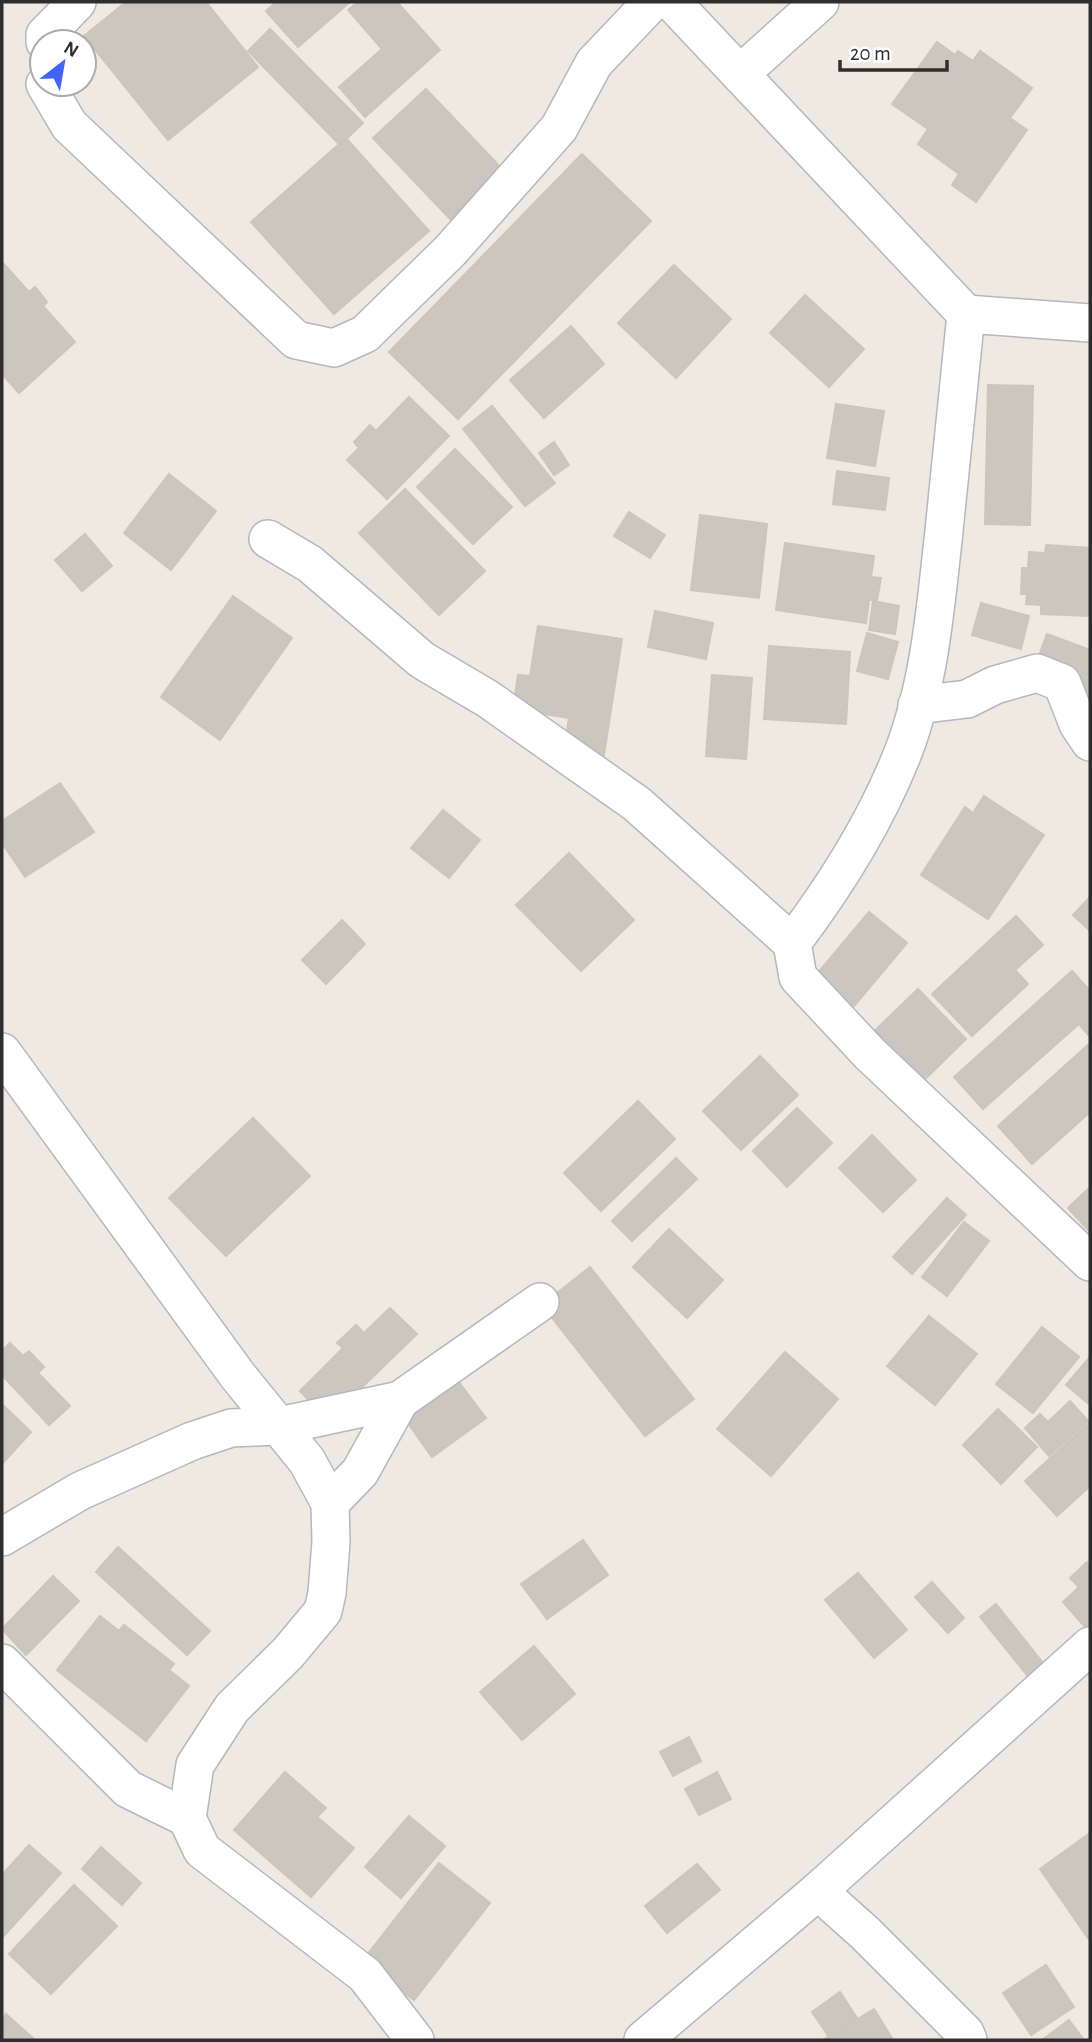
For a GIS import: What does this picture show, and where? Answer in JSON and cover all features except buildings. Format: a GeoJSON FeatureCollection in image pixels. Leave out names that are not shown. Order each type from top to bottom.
{"type":"FeatureCollection","features":[{"type":"Feature","properties":{"kind":"street"},"geometry":{"type":"LineString","coordinates":[[53,28],[77,2]]}},
{"type":"Feature","properties":{"kind":"street"},"geometry":{"type":"LineString","coordinates":[[54,98],[69,125],[296,340],[334,348],[365,334],[450,251],[559,128],[594,64],[652,2]]}},
{"type":"Feature","properties":{"kind":"street"},"geometry":{"type":"LineString","coordinates":[[672,2],[966,314],[1090,323]]}},
{"type":"Feature","properties":{"kind":"street"},"geometry":{"type":"LineString","coordinates":[[740,74],[820,2]]}},
{"type":"Feature","properties":{"kind":"street"},"geometry":{"type":"LineString","coordinates":[[792,943],[810,920],[863,836],[903,750],[917,705],[939,578],[966,314]]}},
{"type":"Feature","properties":{"kind":"street"},"geometry":{"type":"LineString","coordinates":[[268,539],[310,564],[422,660],[488,699],[637,804],[792,943],[799,977],[861,1044],[1090,1262]]}},
{"type":"Feature","properties":{"kind":"street"},"geometry":{"type":"LineString","coordinates":[[917,705],[967,699],[995,685],[1037,673],[1062,683],[1078,724],[1090,741]]}},
{"type":"Feature","properties":{"kind":"street"},"geometry":{"type":"LineString","coordinates":[[2,1052],[239,1376],[307,1461],[330,1503],[331,1542],[323,1611],[288,1653],[232,1708],[195,1765],[187,1818],[202,1850],[365,1975],[415,2040]]}},
{"type":"Feature","properties":{"kind":"street"},"geometry":{"type":"LineString","coordinates":[[2,1537],[80,1491],[192,1441],[231,1428],[279,1426],[400,1400],[540,1302]]}},
{"type":"Feature","properties":{"kind":"street"},"geometry":{"type":"LineString","coordinates":[[330,1503],[360,1472],[400,1400]]}},
{"type":"Feature","properties":{"kind":"street"},"geometry":{"type":"LineString","coordinates":[[643,2040],[818,1891],[1090,1646]]}},
{"type":"Feature","properties":{"kind":"street"},"geometry":{"type":"LineString","coordinates":[[2,1663],[128,1789],[187,1818]]}},
{"type":"Feature","properties":{"kind":"street"},"geometry":{"type":"LineString","coordinates":[[818,1891],[865,1933],[965,2033],[968,2040]]}}]}
